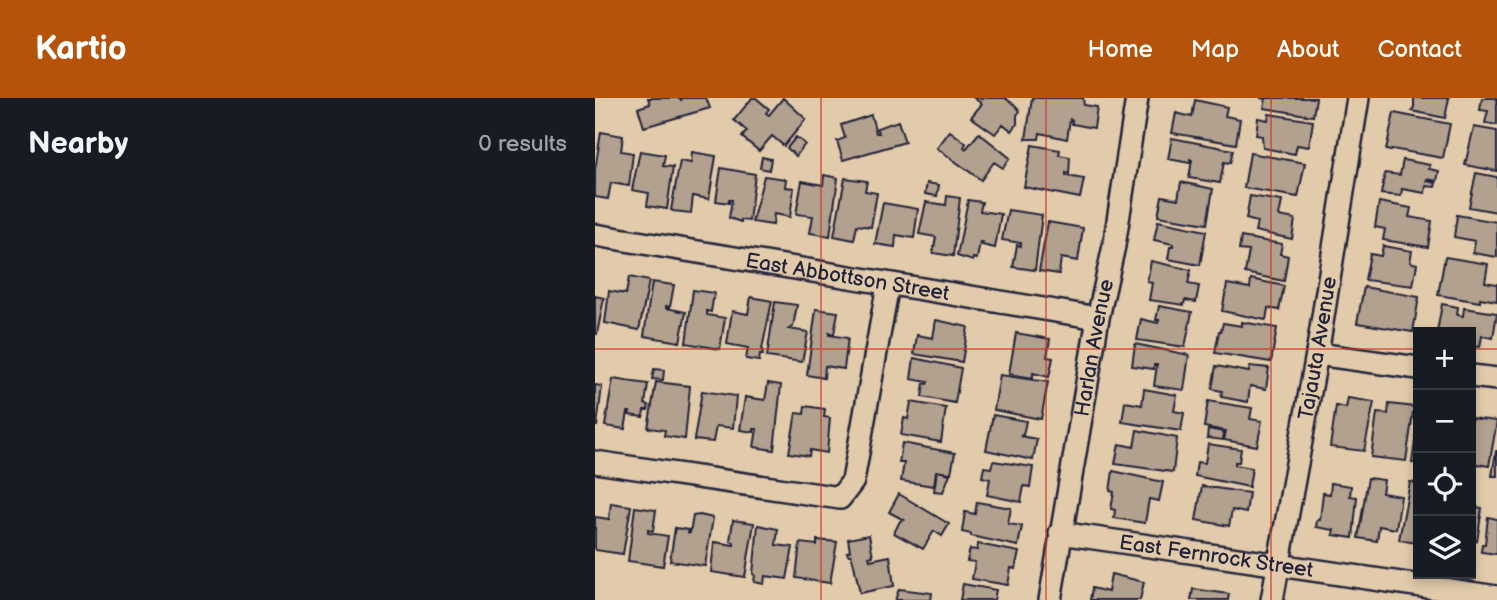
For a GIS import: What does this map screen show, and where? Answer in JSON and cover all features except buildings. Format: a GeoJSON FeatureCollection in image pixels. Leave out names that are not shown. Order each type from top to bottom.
{"type":"FeatureCollection","features":[{"type":"Feature","properties":{"kind":"street","name":"Harlan Avenue"},"geometry":{"type":"LineString","coordinates":[[1050,600],[1098,318],[1114,246],[1137,98]]}},
{"type":"Feature","properties":{"kind":"street","name":"Tajauta Avenue"},"geometry":{"type":"LineString","coordinates":[[1272,600],[1317,354],[1357,98]]}},
{"type":"Feature","properties":{"kind":"street","name":"East Abbottson Street"},"geometry":{"type":"LineString","coordinates":[[595,235],[1098,318]]}},
{"type":"Feature","properties":{"kind":"street"},"geometry":{"type":"LineString","coordinates":[[595,462],[840,498],[853,481],[888,285]]}},
{"type":"Feature","properties":{"kind":"street"},"geometry":{"type":"LineString","coordinates":[[1317,354],[1413,367]]}},
{"type":"Feature","properties":{"kind":"street"},"geometry":{"type":"LineString","coordinates":[[1476,377],[1497,379]]}},
{"type":"Feature","properties":{"kind":"street","name":"East Fernrock Street"},"geometry":{"type":"LineString","coordinates":[[1060,533],[1497,597]]}}]}
